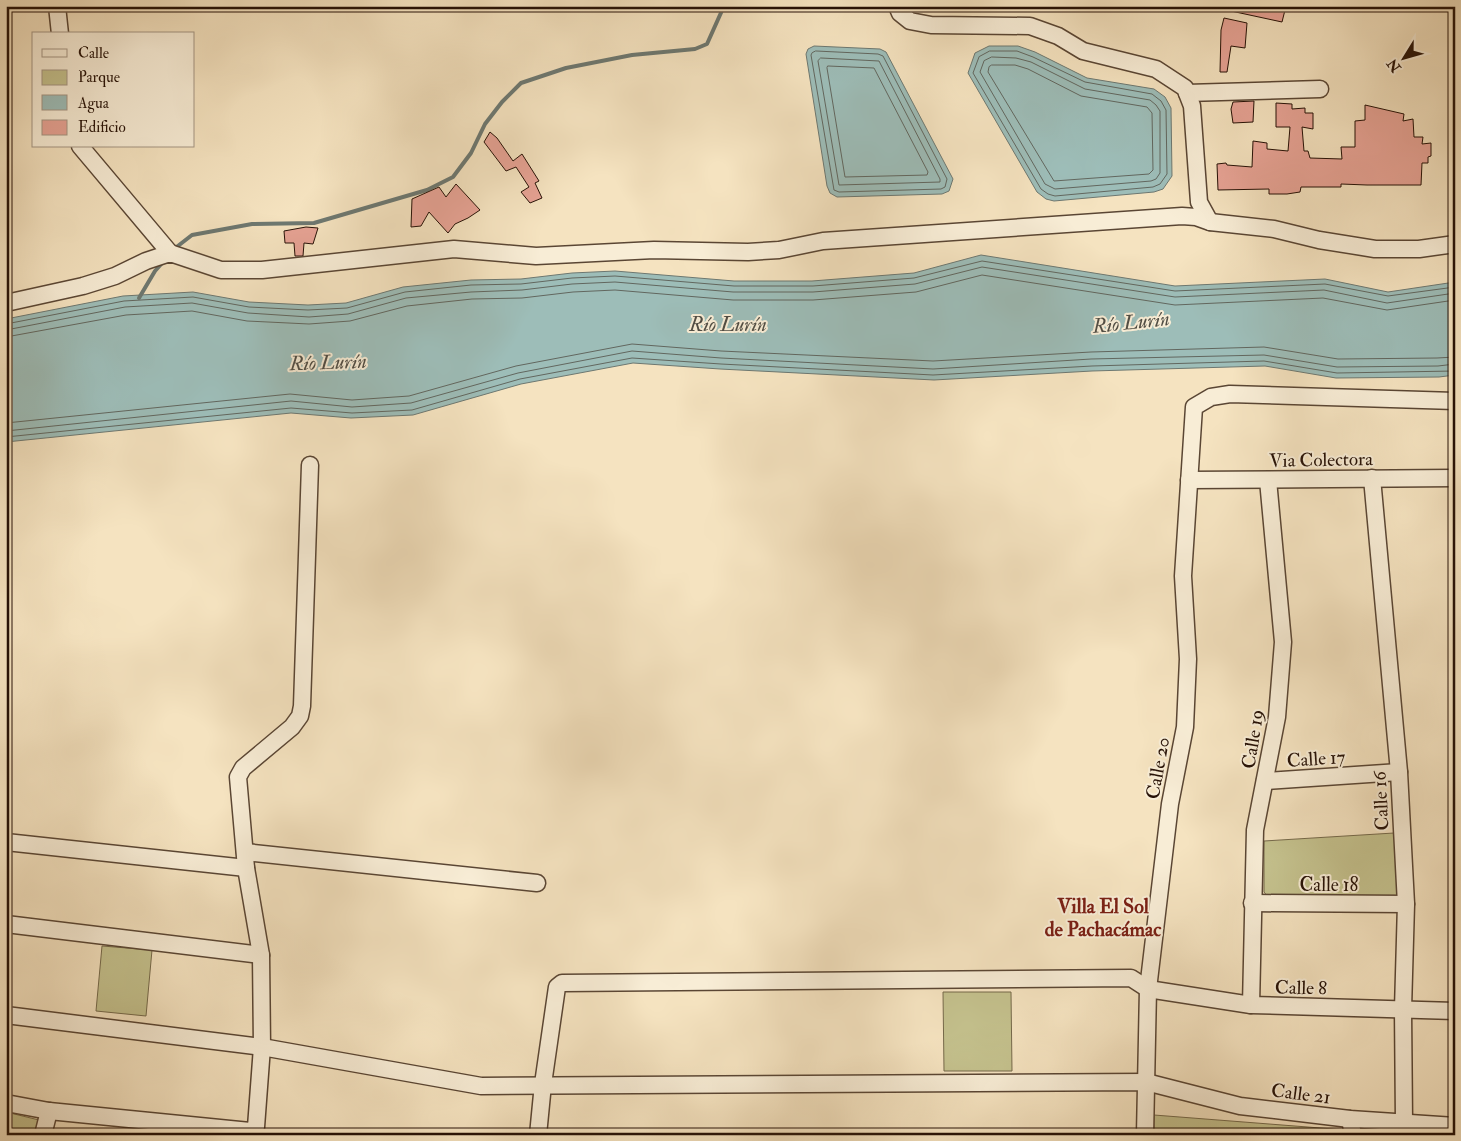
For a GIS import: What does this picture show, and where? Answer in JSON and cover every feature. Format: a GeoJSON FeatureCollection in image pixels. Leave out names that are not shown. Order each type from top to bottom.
{"type":"FeatureCollection","features":[{"type":"Feature","properties":{"kind":"street"},"geometry":{"type":"LineString","coordinates":[[58,6],[60,32]]}},
{"type":"Feature","properties":{"kind":"street"},"geometry":{"type":"LineString","coordinates":[[897,6],[900,13],[910,21],[931,25],[1030,26],[1058,36],[1083,51],[1156,69],[1185,88],[1192,106],[1199,202],[1210,222]]}},
{"type":"Feature","properties":{"kind":"street"},"geometry":{"type":"LineString","coordinates":[[1187,93],[1320,90]]}},
{"type":"Feature","properties":{"kind":"street"},"geometry":{"type":"LineString","coordinates":[[82,148],[170,253],[221,270],[262,270],[454,249],[536,256],[654,250],[748,252],[779,250],[823,241],[1172,217],[1196,217],[1210,222],[1274,229],[1319,240],[1375,249],[1419,249],[1455,244]]}},
{"type":"Feature","properties":{"kind":"street"},"geometry":{"type":"LineString","coordinates":[[6,303],[83,286],[115,276],[146,261],[170,253]]}},
{"type":"Feature","properties":{"kind":"street","name":"Calle 20"},"geometry":{"type":"LineString","coordinates":[[1145,1135],[1148,989],[1170,804],[1185,727],[1188,659],[1183,576],[1194,407],[1211,397],[1230,394],[1455,401]]}},
{"type":"Feature","properties":{"kind":"street"},"geometry":{"type":"LineString","coordinates":[[6,1104],[139,1128],[250,1131],[257,1124],[262,1047],[261,955],[246,860],[238,777],[239,772],[292,727],[300,716],[302,706],[310,465]]}},
{"type":"Feature","properties":{"kind":"street","name":"Calle 16"},"geometry":{"type":"LineString","coordinates":[[1372,478],[1399,772],[1406,904],[1403,1009],[1404,1122]]}},
{"type":"Feature","properties":{"kind":"street","name":"Via Colectora"},"geometry":{"type":"LineString","coordinates":[[1189,480],[1455,478]]}},
{"type":"Feature","properties":{"kind":"street","name":"Calle 19"},"geometry":{"type":"LineString","coordinates":[[1251,1005],[1255,830],[1277,717],[1283,642],[1268,480]]}},
{"type":"Feature","properties":{"kind":"street","name":"Calle 17"},"geometry":{"type":"LineString","coordinates":[[1265,781],[1399,772]]}},
{"type":"Feature","properties":{"kind":"street"},"geometry":{"type":"LineString","coordinates":[[6,842],[537,884]]}},
{"type":"Feature","properties":{"kind":"street","name":"Calle 18"},"geometry":{"type":"LineString","coordinates":[[1252,903],[1406,904]]}},
{"type":"Feature","properties":{"kind":"street"},"geometry":{"type":"LineString","coordinates":[[6,924],[261,955]]}},
{"type":"Feature","properties":{"kind":"street","name":"Calle 8"},"geometry":{"type":"LineString","coordinates":[[538,1135],[543,1084],[557,987],[562,983],[1131,978],[1148,989],[1251,1005],[1455,1011]]}},
{"type":"Feature","properties":{"kind":"street","name":"Calle 21"},"geometry":{"type":"LineString","coordinates":[[6,1015],[262,1047],[470,1084],[1146,1082],[1240,1106],[1352,1127],[1404,1122],[1455,1126]]}},
{"type":"Feature","properties":{"kind":"street"},"geometry":{"type":"LineString","coordinates":[[43,1135],[49,1111]]}},
{"type":"Feature","properties":{"kind":"green space"},"geometry":{"type":"Polygon","coordinates":[[[1394,833],[1400,897],[1268,897],[1264,892],[1264,841],[1394,833]]]}},
{"type":"Feature","properties":{"kind":"green space"},"geometry":{"type":"Polygon","coordinates":[[[102,946],[152,950],[146,1016],[96,1011],[102,946]]]}},
{"type":"Feature","properties":{"kind":"green space"},"geometry":{"type":"Polygon","coordinates":[[[943,992],[1011,992],[1012,1071],[944,1071],[943,992]]]}},
{"type":"Feature","properties":{"kind":"green space"},"geometry":{"type":"Polygon","coordinates":[[[6,1112],[39,1120],[36,1135],[6,1135],[6,1112]]]}},
{"type":"Feature","properties":{"kind":"green space"},"geometry":{"type":"Polygon","coordinates":[[[1154,1115],[1346,1130],[1347,1135],[1154,1135],[1154,1115]]]}},
{"type":"Feature","properties":{"kind":"water"},"geometry":{"type":"Polygon","coordinates":[[[814,46],[880,49],[886,52],[953,179],[949,191],[942,194],[837,197],[830,193],[827,186],[806,54],[808,49],[814,46]]]}},
{"type":"Feature","properties":{"kind":"water"},"geometry":{"type":"Polygon","coordinates":[[[989,46],[1018,46],[1035,52],[1087,78],[1154,89],[1165,97],[1171,108],[1172,176],[1163,189],[1154,192],[1054,201],[1046,199],[1037,192],[968,73],[975,53],[989,46]]]}},
{"type":"Feature","properties":{"kind":"water","name":"Río Lurín"},"geometry":{"type":"Polygon","coordinates":[[[981,255],[1175,286],[1325,279],[1388,292],[1455,282],[1455,375],[1439,377],[1336,378],[1265,366],[1092,371],[934,380],[633,363],[521,384],[413,415],[351,418],[291,413],[6,442],[6,319],[123,296],[193,292],[249,302],[308,305],[346,303],[403,287],[471,280],[521,279],[572,273],[615,271],[734,281],[812,281],[914,273],[981,255]]]}},
{"type":"Feature","properties":{"kind":"building"},"geometry":{"type":"Polygon","coordinates":[[[1232,6],[1286,6],[1282,22],[1231,11],[1232,6]]]}},
{"type":"Feature","properties":{"kind":"building"},"geometry":{"type":"Polygon","coordinates":[[[1224,18],[1247,23],[1245,48],[1231,46],[1227,72],[1220,72],[1221,30],[1224,18]]]}},
{"type":"Feature","properties":{"kind":"building"},"geometry":{"type":"Polygon","coordinates":[[[1254,101],[1253,122],[1233,123],[1231,109],[1233,102],[1254,101]]]}},
{"type":"Feature","properties":{"kind":"building"},"geometry":{"type":"Polygon","coordinates":[[[1276,103],[1292,104],[1292,109],[1305,108],[1305,113],[1313,113],[1313,129],[1302,127],[1304,151],[1308,151],[1310,158],[1342,159],[1341,147],[1355,147],[1355,121],[1365,120],[1365,105],[1404,114],[1403,121],[1413,119],[1414,137],[1423,137],[1422,144],[1431,143],[1431,156],[1428,157],[1428,163],[1422,163],[1421,185],[1341,184],[1341,187],[1301,187],[1300,192],[1287,194],[1269,194],[1269,189],[1218,190],[1217,164],[1226,163],[1227,165],[1252,167],[1253,141],[1267,143],[1267,149],[1288,151],[1290,127],[1276,127],[1276,103]]]}},
{"type":"Feature","properties":{"kind":"building"},"geometry":{"type":"Polygon","coordinates":[[[490,132],[497,138],[513,161],[522,154],[539,181],[535,183],[542,198],[530,203],[521,192],[529,187],[516,167],[506,171],[484,142],[490,132]]]}},
{"type":"Feature","properties":{"kind":"building"},"geometry":{"type":"Polygon","coordinates":[[[456,184],[480,210],[455,224],[448,233],[429,212],[421,226],[411,227],[412,199],[439,187],[446,197],[456,184]]]}},
{"type":"Feature","properties":{"kind":"building"},"geometry":{"type":"Polygon","coordinates":[[[306,227],[318,228],[313,244],[304,243],[303,256],[295,256],[294,243],[285,243],[284,231],[306,227]]]}},
{"type":"Feature","properties":{"kind":"waterway"},"geometry":{"type":"LineString","coordinates":[[174,249],[192,235],[252,224],[314,223],[427,190],[453,177],[471,153],[485,124],[502,102],[521,83],[566,68],[632,55],[695,49],[707,44],[724,6]]}},
{"type":"Feature","properties":{"kind":"waterway"},"geometry":{"type":"LineString","coordinates":[[139,298],[155,271],[163,262]]}},
{"type":"Feature","properties":{"kind":"district","name":"Villa El Sol de Pachacámac"},"geometry":{"type":"Point","coordinates":[1103,918]}}]}
